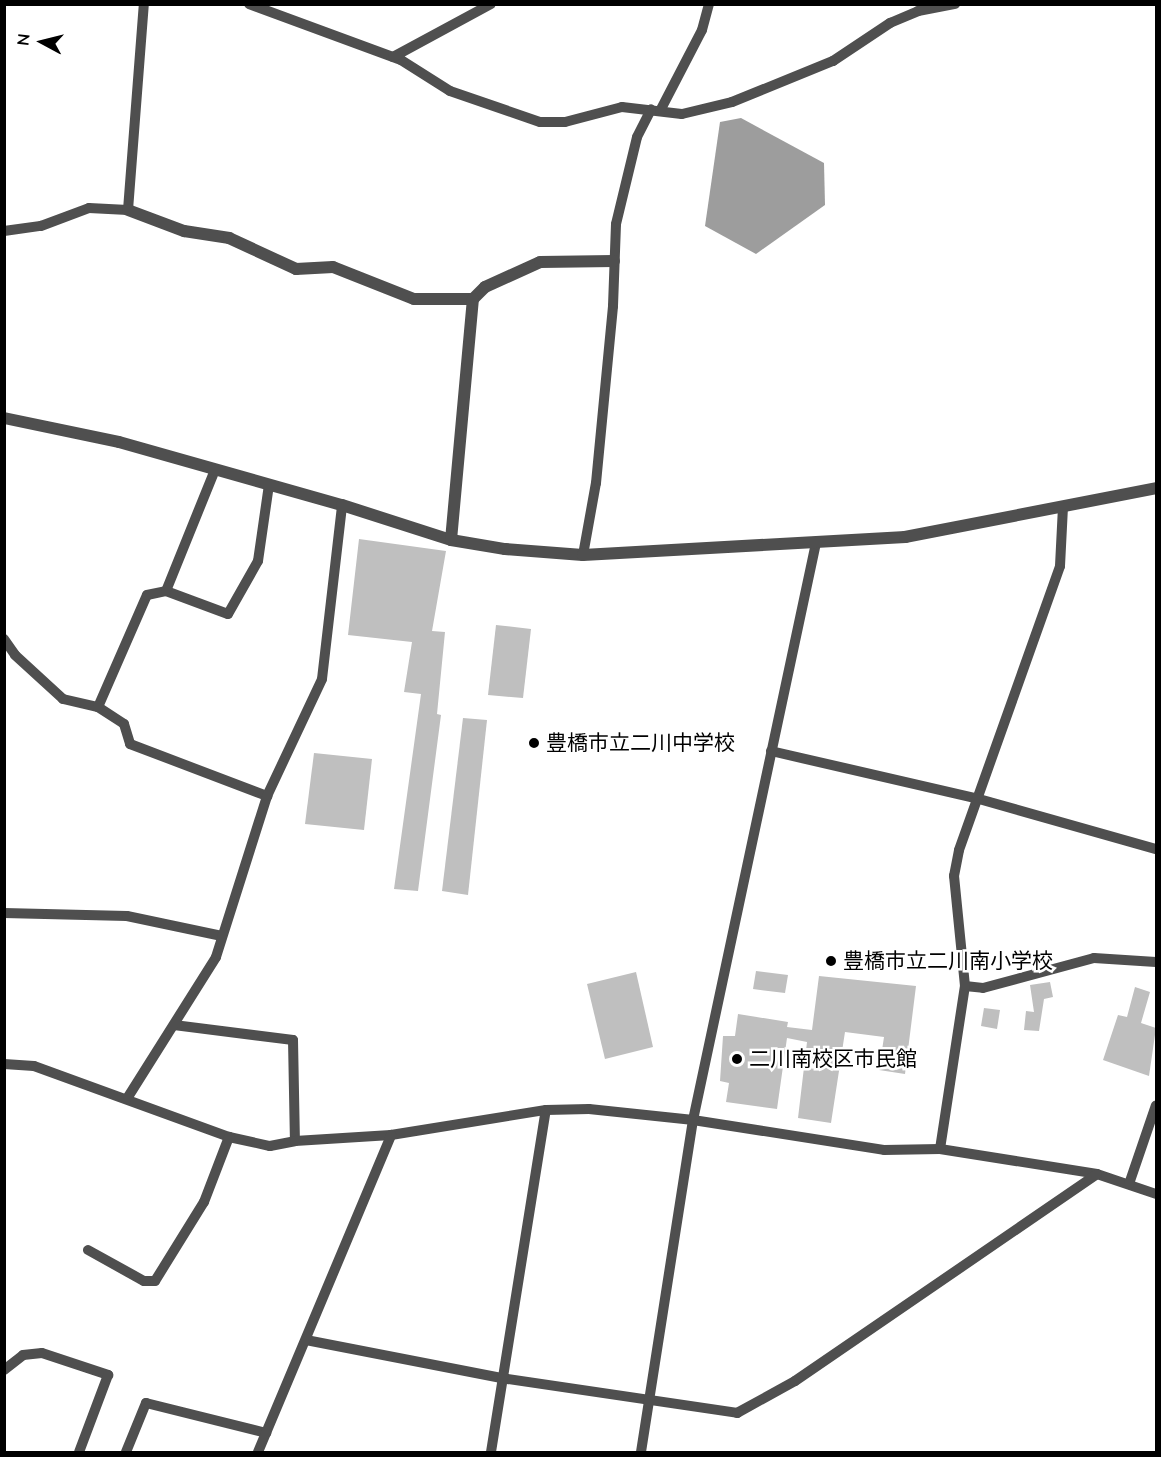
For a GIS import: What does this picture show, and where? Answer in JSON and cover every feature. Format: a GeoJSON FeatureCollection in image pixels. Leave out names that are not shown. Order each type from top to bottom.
{"type":"FeatureCollection","features":[{"type":"Feature","properties":{"kind":"street"},"geometry":{"type":"LineString","coordinates":[[128,210],[144,4]]}},
{"type":"Feature","properties":{"kind":"street"},"geometry":{"type":"LineString","coordinates":[[249,4],[393,57],[450,91],[540,122],[565,122],[622,107],[682,114],[732,102],[833,61],[890,22],[918,11],[955,4]]}},
{"type":"Feature","properties":{"kind":"street"},"geometry":{"type":"LineString","coordinates":[[393,57],[491,4]]}},
{"type":"Feature","properties":{"kind":"street"},"geometry":{"type":"LineString","coordinates":[[583,555],[596,483],[613,306],[616,224],[637,137],[702,30],[709,4]]}},
{"type":"Feature","properties":{"kind":"street"},"geometry":{"type":"LineString","coordinates":[[4,231],[41,226],[89,208],[128,210],[184,231],[229,238],[296,269],[333,267],[414,299],[473,299]]}},
{"type":"Feature","properties":{"kind":"street"},"geometry":{"type":"LineString","coordinates":[[451,540],[473,299],[485,287],[540,262],[614,261]]}},
{"type":"Feature","properties":{"kind":"street"},"geometry":{"type":"LineString","coordinates":[[4,418],[119,442],[342,505],[451,540],[505,549],[583,555],[905,537],[1156,488]]}},
{"type":"Feature","properties":{"kind":"street"},"geometry":{"type":"LineString","coordinates":[[166,591],[215,470]]}},
{"type":"Feature","properties":{"kind":"street"},"geometry":{"type":"LineString","coordinates":[[98,707],[147,595],[166,591],[228,615],[258,561],[269,485]]}},
{"type":"Feature","properties":{"kind":"street"},"geometry":{"type":"LineString","coordinates":[[128,1097],[216,957],[267,796],[322,679],[342,505]]}},
{"type":"Feature","properties":{"kind":"street"},"geometry":{"type":"LineString","coordinates":[[940,1149],[964,987],[954,876],[959,850],[1060,566],[1063,507]]}},
{"type":"Feature","properties":{"kind":"street"},"geometry":{"type":"LineString","coordinates":[[641,1452],[693,1120],[816,543]]}},
{"type":"Feature","properties":{"kind":"street"},"geometry":{"type":"LineString","coordinates":[[4,639],[15,655],[63,699],[98,707],[124,724],[130,744],[267,796]]}},
{"type":"Feature","properties":{"kind":"street"},"geometry":{"type":"LineString","coordinates":[[771,750],[979,799],[1156,849]]}},
{"type":"Feature","properties":{"kind":"street"},"geometry":{"type":"LineString","coordinates":[[4,913],[127,916],[222,936]]}},
{"type":"Feature","properties":{"kind":"street"},"geometry":{"type":"LineString","coordinates":[[964,987],[983,988],[1094,958],[1156,962]]}},
{"type":"Feature","properties":{"kind":"street"},"geometry":{"type":"LineString","coordinates":[[174,1025],[292,1040],[295,1141]]}},
{"type":"Feature","properties":{"kind":"street"},"geometry":{"type":"LineString","coordinates":[[4,1064],[34,1066],[128,1097],[229,1137],[270,1146],[295,1141],[391,1135],[546,1110],[589,1109],[693,1120],[884,1150],[940,1149],[1097,1174],[1156,1194]]}},
{"type":"Feature","properties":{"kind":"street"},"geometry":{"type":"LineString","coordinates":[[1129,1184],[1156,1105]]}},
{"type":"Feature","properties":{"kind":"street"},"geometry":{"type":"LineString","coordinates":[[490,1452],[546,1110]]}},
{"type":"Feature","properties":{"kind":"street"},"geometry":{"type":"LineString","coordinates":[[258,1452],[391,1135]]}},
{"type":"Feature","properties":{"kind":"street"},"geometry":{"type":"LineString","coordinates":[[88,1251],[144,1281],[155,1281],[204,1202],[229,1137]]}},
{"type":"Feature","properties":{"kind":"street"},"geometry":{"type":"LineString","coordinates":[[306,1340],[501,1378],[737,1413],[753,1407],[1097,1174]]}},
{"type":"Feature","properties":{"kind":"street"},"geometry":{"type":"LineString","coordinates":[[4,1370],[23,1355],[42,1353],[108,1375],[79,1452]]}},
{"type":"Feature","properties":{"kind":"street"},"geometry":{"type":"LineString","coordinates":[[126,1452],[146,1403],[266,1433]]}},
{"type":"Feature","properties":{"kind":"shaded area"},"geometry":{"type":"Polygon","coordinates":[[[741,118],[824,163],[825,205],[756,254],[705,226],[720,122],[741,118]]]}},
{"type":"Feature","properties":{"kind":"building"},"geometry":{"type":"Polygon","coordinates":[[[359,539],[446,551],[432,631],[445,632],[437,714],[441,715],[418,891],[394,889],[421,694],[404,692],[412,642],[348,635],[359,539]]]}},
{"type":"Feature","properties":{"kind":"building"},"geometry":{"type":"Polygon","coordinates":[[[496,625],[531,629],[523,698],[488,695],[496,625]]]}},
{"type":"Feature","properties":{"kind":"building"},"geometry":{"type":"Polygon","coordinates":[[[463,718],[487,720],[468,895],[442,891],[463,718]]]}},
{"type":"Feature","properties":{"kind":"building"},"geometry":{"type":"Polygon","coordinates":[[[314,753],[372,759],[364,830],[305,824],[314,753]]]}},
{"type":"Feature","properties":{"kind":"building"},"geometry":{"type":"Polygon","coordinates":[[[756,971],[788,975],[785,993],[753,989],[756,971]]]}},
{"type":"Feature","properties":{"kind":"building"},"geometry":{"type":"Polygon","coordinates":[[[636,972],[653,1047],[605,1059],[587,984],[636,972]]]}},
{"type":"Feature","properties":{"kind":"building"},"geometry":{"type":"Polygon","coordinates":[[[819,976],[916,986],[905,1074],[879,1070],[884,1037],[845,1032],[831,1123],[798,1118],[807,1042],[787,1038],[777,1109],[726,1102],[729,1083],[720,1081],[723,1036],[735,1036],[738,1014],[788,1022],[787,1027],[812,1030],[819,976]]]}},
{"type":"Feature","properties":{"kind":"building"},"geometry":{"type":"Polygon","coordinates":[[[1050,982],[1053,997],[1044,999],[1039,1031],[1024,1030],[1026,1011],[1034,1012],[1030,985],[1050,982]]]}},
{"type":"Feature","properties":{"kind":"building"},"geometry":{"type":"Polygon","coordinates":[[[1135,987],[1150,992],[1141,1023],[1156,1028],[1149,1076],[1103,1060],[1118,1015],[1127,1017],[1135,987]]]}},
{"type":"Feature","properties":{"kind":"building"},"geometry":{"type":"Polygon","coordinates":[[[984,1008],[1000,1010],[997,1029],[981,1026],[984,1008]]]}},
{"type":"Feature","properties":{"kind":"place","name":"豊橋市立二川中学校"},"geometry":{"type":"Point","coordinates":[534,743]}},
{"type":"Feature","properties":{"kind":"place","name":"豊橋市立二川南小学校"},"geometry":{"type":"Point","coordinates":[831,961]}},
{"type":"Feature","properties":{"kind":"place","name":"二川南校区市民館"},"geometry":{"type":"Point","coordinates":[737,1059]}}]}
